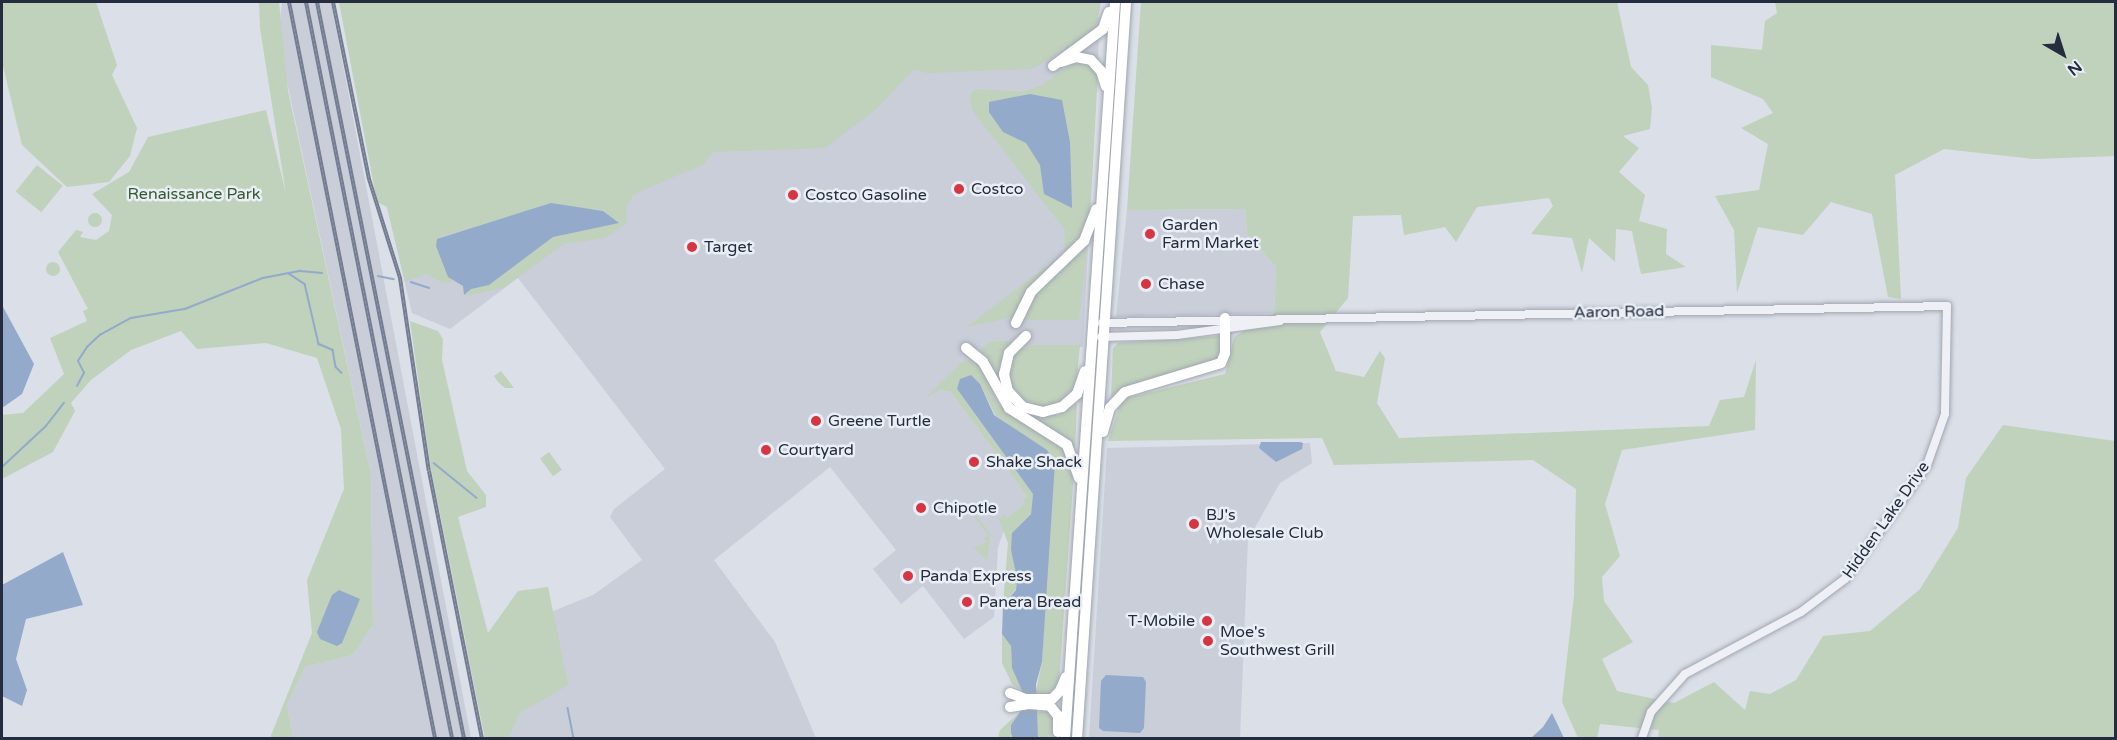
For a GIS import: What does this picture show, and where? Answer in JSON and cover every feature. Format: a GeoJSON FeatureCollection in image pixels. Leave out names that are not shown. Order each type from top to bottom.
{"type":"FeatureCollection","features":[{"type":"Feature","properties":{"kind":"highway"},"geometry":{"type":"LineString","coordinates":[[1065,738],[1113,2]]}},
{"type":"Feature","properties":{"kind":"highway"},"geometry":{"type":"LineString","coordinates":[[1108,97],[1101,71],[1088,58],[1076,57],[1053,66],[1103,29],[1113,2]]}},
{"type":"Feature","properties":{"kind":"highway"},"geometry":{"type":"LineString","coordinates":[[1077,738],[1126,2]]}},
{"type":"Feature","properties":{"kind":"highway"},"geometry":{"type":"LineString","coordinates":[[1016,323],[1031,292],[1086,237],[1103,177]]}},
{"type":"Feature","properties":{"kind":"highway"},"geometry":{"type":"LineString","coordinates":[[1096,461],[1106,417],[1118,397],[1136,387],[1219,365],[1225,356],[1225,324]]}},
{"type":"Feature","properties":{"kind":"highway"},"geometry":{"type":"LineString","coordinates":[[1026,336],[1007,357],[1004,378],[1013,399],[1035,412],[1053,411],[1071,401],[1081,386],[1091,351]]}},
{"type":"Feature","properties":{"kind":"highway"},"geometry":{"type":"LineString","coordinates":[[966,348],[983,362],[1009,408],[1067,445],[1081,489]]}},
{"type":"Feature","properties":{"kind":"highway"},"geometry":{"type":"LineString","coordinates":[[1010,707],[1022,701],[1044,702],[1059,693],[1069,669]]}},
{"type":"Feature","properties":{"kind":"highway"},"geometry":{"type":"LineString","coordinates":[[1010,693],[1022,701]]}},
{"type":"Feature","properties":{"kind":"highway"},"geometry":{"type":"LineString","coordinates":[[1044,702],[1058,716],[1058,738]]}},
{"type":"Feature","properties":{"kind":"street","name":"Aaron Road"},"geometry":{"type":"LineString","coordinates":[[1092,337],[1290,319],[1947,306]]}},
{"type":"Feature","properties":{"kind":"street","name":"Hidden Lake Drive"},"geometry":{"type":"LineString","coordinates":[[1642,738],[1651,712],[1685,674],[1801,612],[1845,579],[1928,465],[1945,414],[1947,306]]}},
{"type":"Feature","properties":{"kind":"street","name":"Aaron Road"},"geometry":{"type":"LineString","coordinates":[[1093,324],[1225,324]]}},
{"type":"Feature","properties":{"kind":"shaded area"},"geometry":{"type":"Polygon","coordinates":[[[282,2],[331,2],[471,738],[293,738],[287,705],[305,667],[353,655],[373,625],[371,475],[278,40],[282,2]]]}},
{"type":"Feature","properties":{"kind":"shaded area"},"geometry":{"type":"Polygon","coordinates":[[[1100,17],[1083,347],[995,347],[968,363],[941,390],[951,392],[1027,496],[1026,504],[1007,518],[1000,519],[1004,531],[998,547],[994,617],[964,639],[923,586],[901,604],[873,569],[896,550],[830,467],[714,560],[775,642],[816,738],[485,738],[466,646],[593,595],[642,560],[610,517],[614,509],[665,469],[518,278],[450,329],[412,313],[387,207],[878,108],[913,69],[1100,17]]]}},
{"type":"Feature","properties":{"kind":"shaded area"},"geometry":{"type":"Polygon","coordinates":[[[1245,209],[1247,234],[1276,267],[1274,313],[1116,317],[1127,210],[1245,209]]]}},
{"type":"Feature","properties":{"kind":"shaded area"},"geometry":{"type":"Polygon","coordinates":[[[1310,443],[1312,463],[1280,483],[1248,540],[1240,738],[1089,738],[1107,448],[1310,443]]]}},
{"type":"Feature","properties":{"kind":"green space"},"geometry":{"type":"Polygon","coordinates":[[[2,2],[96,2],[117,65],[112,75],[137,128],[130,156],[109,182],[67,187],[22,145],[2,62],[2,2]]]}},
{"type":"Feature","properties":{"kind":"green space","name":"Renaissance Park"},"geometry":{"type":"Polygon","coordinates":[[[259,2],[279,2],[288,91],[371,475],[373,625],[353,655],[305,667],[287,705],[293,738],[270,738],[312,633],[307,580],[344,489],[341,429],[317,358],[266,343],[197,349],[181,331],[131,350],[91,380],[71,403],[75,411],[53,452],[2,479],[2,415],[23,413],[64,374],[50,338],[87,321],[83,311],[88,309],[58,252],[76,230],[83,232],[80,237],[96,240],[109,231],[112,215],[92,194],[129,172],[148,137],[266,110],[286,194],[260,28],[259,2]]]}},
{"type":"Feature","properties":{"kind":"green space"},"geometry":{"type":"Polygon","coordinates":[[[339,2],[1101,2],[1095,31],[1032,69],[928,73],[913,70],[878,108],[825,148],[712,152],[704,164],[634,194],[626,207],[627,223],[605,238],[564,244],[503,288],[466,296],[471,288],[489,285],[553,237],[619,223],[603,210],[545,204],[521,215],[439,237],[452,282],[443,283],[427,274],[405,282],[387,207],[377,202],[339,2]]]}},
{"type":"Feature","properties":{"kind":"green space"},"geometry":{"type":"Polygon","coordinates":[[[1141,2],[1617,2],[1631,67],[1648,85],[1652,108],[1650,129],[1623,136],[1639,148],[1619,172],[1645,195],[1639,221],[1667,229],[1666,254],[1686,267],[1641,274],[1632,231],[1616,229],[1615,262],[1589,238],[1582,273],[1572,238],[1531,234],[1553,206],[1549,198],[1477,207],[1456,242],[1445,227],[1404,235],[1401,215],[1353,216],[1348,298],[1320,332],[1336,371],[1364,377],[1380,351],[1385,358],[1377,403],[1399,438],[1709,426],[1720,400],[1744,397],[1756,360],[1755,430],[1622,450],[1605,504],[1620,556],[1602,577],[1604,601],[1633,642],[1602,659],[1617,691],[1674,703],[1714,682],[1745,710],[1750,691],[1770,694],[1796,680],[1823,636],[1870,631],[1920,589],[1958,528],[1966,478],[2003,425],[2115,441],[2115,738],[1658,738],[1659,730],[1600,724],[1597,738],[1578,738],[1562,702],[1574,596],[1576,489],[1533,460],[1334,465],[1322,438],[1108,441],[1122,399],[1225,374],[1234,337],[1274,313],[1276,267],[1247,234],[1245,209],[1127,210],[1141,2]]]}},
{"type":"Feature","properties":{"kind":"green space"},"geometry":{"type":"Polygon","coordinates":[[[1775,2],[2115,2],[2115,156],[2035,159],[1944,149],[1895,175],[1901,299],[1888,297],[1872,214],[1831,202],[1803,235],[1758,227],[1737,293],[1734,230],[1715,196],[1759,190],[1768,144],[1741,128],[1773,113],[1763,99],[1711,77],[1711,45],[1762,50],[1765,21],[1777,13],[1775,2]]]}},
{"type":"Feature","properties":{"kind":"green space"},"geometry":{"type":"Polygon","coordinates":[[[1077,60],[1088,62],[1098,71],[1090,217],[1084,232],[1071,251],[1027,291],[1014,317],[967,327],[1064,253],[1065,230],[972,110],[970,96],[975,89],[1023,92],[1042,85],[1077,60]]]}},
{"type":"Feature","properties":{"kind":"green space"},"geometry":{"type":"Polygon","coordinates":[[[37,165],[63,186],[41,212],[16,191],[37,165]]]}},
{"type":"Feature","properties":{"kind":"green space"},"geometry":{"type":"Polygon","coordinates":[[[95,213],[100,215],[102,220],[100,225],[95,227],[90,225],[88,220],[90,215],[95,213]]]}},
{"type":"Feature","properties":{"kind":"green space"},"geometry":{"type":"Polygon","coordinates":[[[1087,247],[1079,320],[1025,320],[1034,295],[1087,247]]]}},
{"type":"Feature","properties":{"kind":"green space"},"geometry":{"type":"Polygon","coordinates":[[[53,262],[58,264],[60,269],[58,274],[53,276],[48,274],[46,269],[48,264],[53,262]]]}},
{"type":"Feature","properties":{"kind":"green space"},"geometry":{"type":"Polygon","coordinates":[[[410,321],[438,331],[443,339],[442,360],[467,471],[486,495],[486,507],[458,517],[488,633],[518,591],[548,587],[568,685],[520,713],[508,738],[485,738],[430,464],[410,321]]]}},
{"type":"Feature","properties":{"kind":"green space"},"geometry":{"type":"Polygon","coordinates":[[[1220,336],[1220,355],[1213,364],[1130,385],[1111,398],[1113,348],[1118,343],[1220,336]]]}},
{"type":"Feature","properties":{"kind":"green space"},"geometry":{"type":"Polygon","coordinates":[[[993,341],[1013,341],[1003,353],[1000,385],[981,348],[993,341]]]}},
{"type":"Feature","properties":{"kind":"green space"},"geometry":{"type":"Polygon","coordinates":[[[1033,345],[1080,345],[1076,387],[1065,400],[1050,408],[1028,405],[1016,396],[1009,381],[1008,365],[1016,350],[1033,345]]]}},
{"type":"Feature","properties":{"kind":"green space"},"geometry":{"type":"Polygon","coordinates":[[[972,359],[981,366],[999,404],[1068,452],[1074,471],[1059,682],[1047,697],[1035,696],[1042,662],[1053,456],[995,415],[980,384],[957,389],[1033,494],[1031,514],[1018,527],[1016,589],[1003,605],[1008,543],[999,519],[1004,515],[1007,518],[1025,504],[1023,500],[1027,496],[951,392],[940,390],[925,398],[961,363],[972,359]]]}},
{"type":"Feature","properties":{"kind":"green space"},"geometry":{"type":"Polygon","coordinates":[[[501,371],[514,388],[505,388],[498,382],[494,376],[501,371]]]}},
{"type":"Feature","properties":{"kind":"green space"},"geometry":{"type":"Polygon","coordinates":[[[1077,403],[1075,449],[1062,435],[1024,414],[1059,415],[1077,403]]]}},
{"type":"Feature","properties":{"kind":"green space"},"geometry":{"type":"Polygon","coordinates":[[[549,452],[562,470],[553,476],[540,458],[549,452]]]}},
{"type":"Feature","properties":{"kind":"green space"},"geometry":{"type":"Polygon","coordinates":[[[968,504],[990,534],[987,561],[975,548],[971,549],[987,542],[984,538],[988,535],[967,507],[962,509],[968,504]]]}},
{"type":"Feature","properties":{"kind":"green space"},"geometry":{"type":"Polygon","coordinates":[[[1002,634],[1011,646],[1012,668],[1022,691],[1012,684],[1002,663],[1002,634]]]}},
{"type":"Feature","properties":{"kind":"green space"},"geometry":{"type":"Polygon","coordinates":[[[1050,711],[1056,724],[1055,738],[1038,738],[1034,712],[1050,711]]]}},
{"type":"Feature","properties":{"kind":"green space"},"geometry":{"type":"Polygon","coordinates":[[[1020,712],[1011,725],[1013,738],[998,738],[1000,730],[1020,712]]]}},
{"type":"Feature","properties":{"kind":"water"},"geometry":{"type":"Polygon","coordinates":[[[1030,94],[1062,100],[1070,142],[1072,208],[1044,194],[1040,165],[1026,143],[1003,132],[989,112],[989,102],[1030,94]]]}},
{"type":"Feature","properties":{"kind":"water"},"geometry":{"type":"Polygon","coordinates":[[[551,203],[603,211],[619,223],[553,237],[489,285],[471,289],[464,295],[463,286],[448,277],[436,246],[437,239],[551,203]]]}},
{"type":"Feature","properties":{"kind":"water"},"geometry":{"type":"Polygon","coordinates":[[[2,305],[34,364],[22,394],[2,408],[2,305]]]}},
{"type":"Feature","properties":{"kind":"water"},"geometry":{"type":"Polygon","coordinates":[[[971,375],[980,384],[994,415],[1047,450],[1055,462],[1042,662],[1036,684],[1038,738],[1013,738],[1011,733],[1011,725],[1020,712],[1022,691],[1012,668],[1011,646],[1002,634],[1003,605],[1016,590],[1017,578],[1011,550],[1012,533],[1031,514],[1033,494],[957,389],[960,379],[971,375]]]}},
{"type":"Feature","properties":{"kind":"water"},"geometry":{"type":"Polygon","coordinates":[[[1261,442],[1303,443],[1302,449],[1276,462],[1259,448],[1261,442]]]}},
{"type":"Feature","properties":{"kind":"water"},"geometry":{"type":"Polygon","coordinates":[[[63,552],[83,605],[26,619],[16,659],[27,690],[22,706],[2,696],[2,585],[63,552]]]}},
{"type":"Feature","properties":{"kind":"water"},"geometry":{"type":"Polygon","coordinates":[[[339,590],[360,599],[342,643],[337,646],[320,639],[317,632],[332,595],[339,590]]]}},
{"type":"Feature","properties":{"kind":"water"},"geometry":{"type":"Polygon","coordinates":[[[1106,675],[1143,677],[1146,682],[1144,728],[1140,733],[1103,731],[1099,728],[1101,681],[1106,675]]]}},
{"type":"Feature","properties":{"kind":"water"},"geometry":{"type":"Polygon","coordinates":[[[1552,713],[1564,738],[1531,738],[1543,727],[1552,713]]]}},
{"type":"Feature","properties":{"kind":"waterway"},"geometry":{"type":"LineString","coordinates":[[77,386],[84,373],[78,361],[87,347],[100,335],[131,318],[185,309],[263,278],[300,271],[322,273]]}},
{"type":"Feature","properties":{"kind":"waterway"},"geometry":{"type":"LineString","coordinates":[[288,273],[305,284],[319,344],[333,350],[336,367],[342,373]]}},
{"type":"Feature","properties":{"kind":"waterway"},"geometry":{"type":"LineString","coordinates":[[378,276],[394,279]]}},
{"type":"Feature","properties":{"kind":"waterway"},"geometry":{"type":"LineString","coordinates":[[411,282],[429,288]]}},
{"type":"Feature","properties":{"kind":"waterway"},"geometry":{"type":"LineString","coordinates":[[2,467],[46,426],[64,403]]}},
{"type":"Feature","properties":{"kind":"waterway"},"geometry":{"type":"LineString","coordinates":[[434,463],[477,498]]}},
{"type":"Feature","properties":{"kind":"waterway"},"geometry":{"type":"LineString","coordinates":[[568,708],[574,738]]}},
{"type":"Feature","properties":{"kind":"railway"},"geometry":{"type":"LineString","coordinates":[[289,2],[435,738]]}},
{"type":"Feature","properties":{"kind":"railway"},"geometry":{"type":"LineString","coordinates":[[306,2],[452,738]]}},
{"type":"Feature","properties":{"kind":"railway"},"geometry":{"type":"LineString","coordinates":[[317,2],[464,738]]}},
{"type":"Feature","properties":{"kind":"railway"},"geometry":{"type":"LineString","coordinates":[[333,2],[369,179],[400,278],[429,471],[482,738]]}},
{"type":"Feature","properties":{"kind":"place","name":"Costco"},"geometry":{"type":"Point","coordinates":[959,189]}},
{"type":"Feature","properties":{"kind":"place","name":"Costco Gasoline"},"geometry":{"type":"Point","coordinates":[793,195]}},
{"type":"Feature","properties":{"kind":"place","name":"Garden Farm Market"},"geometry":{"type":"Point","coordinates":[1150,234]}},
{"type":"Feature","properties":{"kind":"place","name":"Target"},"geometry":{"type":"Point","coordinates":[692,247]}},
{"type":"Feature","properties":{"kind":"place","name":"Chase"},"geometry":{"type":"Point","coordinates":[1146,284]}},
{"type":"Feature","properties":{"kind":"place","name":"Greene Turtle"},"geometry":{"type":"Point","coordinates":[816,421]}},
{"type":"Feature","properties":{"kind":"place","name":"Courtyard"},"geometry":{"type":"Point","coordinates":[766,450]}},
{"type":"Feature","properties":{"kind":"place","name":"Shake Shack"},"geometry":{"type":"Point","coordinates":[974,462]}},
{"type":"Feature","properties":{"kind":"place","name":"Chipotle"},"geometry":{"type":"Point","coordinates":[921,508]}},
{"type":"Feature","properties":{"kind":"place","name":"BJ's Wholesale Club"},"geometry":{"type":"Point","coordinates":[1194,524]}},
{"type":"Feature","properties":{"kind":"place","name":"Panda Express"},"geometry":{"type":"Point","coordinates":[908,576]}},
{"type":"Feature","properties":{"kind":"place","name":"Panera Bread"},"geometry":{"type":"Point","coordinates":[967,602]}},
{"type":"Feature","properties":{"kind":"place","name":"T-Mobile"},"geometry":{"type":"Point","coordinates":[1207,621]}},
{"type":"Feature","properties":{"kind":"place","name":"Moe's Southwest Grill"},"geometry":{"type":"Point","coordinates":[1208,641]}}]}
